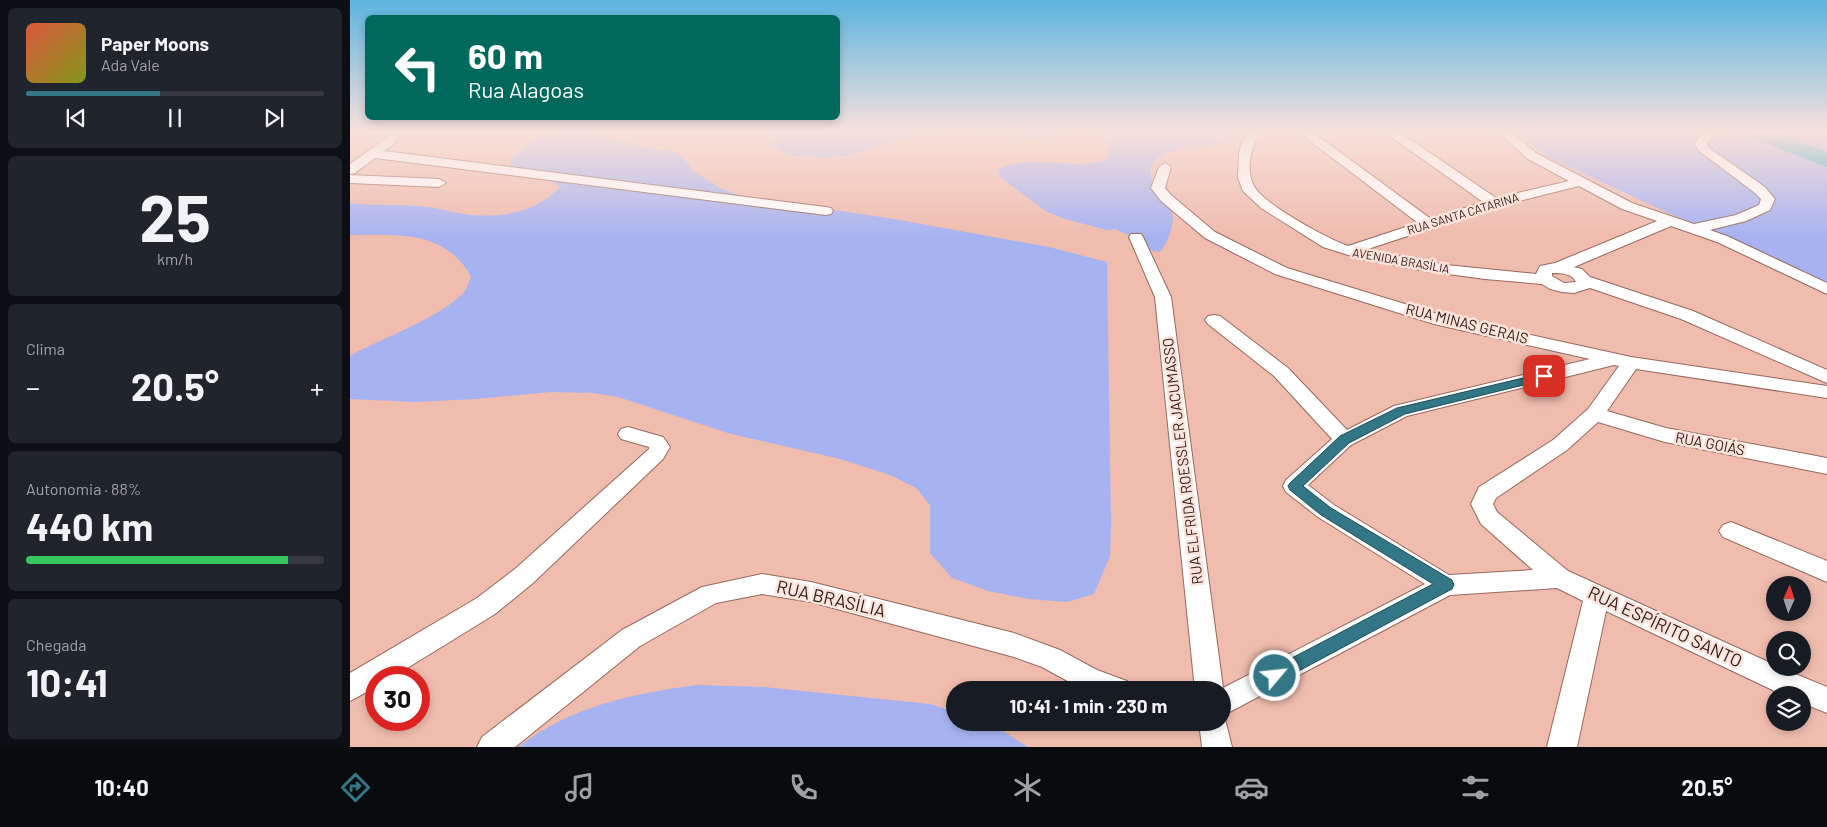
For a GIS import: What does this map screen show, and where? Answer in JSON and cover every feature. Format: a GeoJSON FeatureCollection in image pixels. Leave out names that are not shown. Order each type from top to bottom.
{"type":"FeatureCollection","features":[{"type":"Feature","properties":{"kind":"street"},"geometry":{"type":"LineString","coordinates":[[468,166],[826,211]]}},
{"type":"Feature","properties":{"kind":"street","name":"AVENIDA BRASÍLIA"},"geometry":{"type":"LineString","coordinates":[[1244,166],[1243,179],[1247,189],[1258,200],[1321,240],[1347,251],[1421,266],[1501,276],[1551,273]]}},
{"type":"Feature","properties":{"kind":"street"},"geometry":{"type":"LineString","coordinates":[[1349,166],[1428,224]]}},
{"type":"Feature","properties":{"kind":"street"},"geometry":{"type":"LineString","coordinates":[[1439,166],[1494,203]]}},
{"type":"Feature","properties":{"kind":"street"},"geometry":{"type":"LineString","coordinates":[[1550,166],[1627,206],[1668,222],[1722,239],[1827,289]]}},
{"type":"Feature","properties":{"kind":"street"},"geometry":{"type":"LineString","coordinates":[[1694,229],[1741,218],[1765,207],[1768,199],[1760,190],[1726,166]]}},
{"type":"Feature","properties":{"kind":"street","name":"RUA MINAS GERAIS"},"geometry":{"type":"LineString","coordinates":[[1165,167],[1158,188],[1178,208],[1210,234],[1281,271],[1440,320],[1624,361],[1827,392]]}},
{"type":"Feature","properties":{"kind":"street"},"geometry":{"type":"LineString","coordinates":[[350,179],[439,183]]}},
{"type":"Feature","properties":{"kind":"street","name":"RUA SANTA CATARINA"},"geometry":{"type":"LineString","coordinates":[[1347,251],[1494,203],[1580,182]]}},
{"type":"Feature","properties":{"kind":"street"},"geometry":{"type":"LineString","coordinates":[[1551,273],[1668,222]]}},
{"type":"Feature","properties":{"kind":"street","name":"RUA ELFRIDA ROESSLER JACUMASSO"},"geometry":{"type":"LineString","coordinates":[[1136,237],[1163,297],[1208,681]]}},
{"type":"Feature","properties":{"kind":"street"},"geometry":{"type":"LineString","coordinates":[[1551,273],[1578,274],[1585,281],[1687,315],[1827,377]]}},
{"type":"Feature","properties":{"kind":"street"},"geometry":{"type":"LineString","coordinates":[[1214,320],[1281,372],[1344,440]]}},
{"type":"Feature","properties":{"kind":"street"},"geometry":{"type":"LineString","coordinates":[[1446,585],[1326,511],[1294,486],[1344,440],[1402,411],[1624,361]]}},
{"type":"Feature","properties":{"kind":"street","name":"RUA ESPÍRITO SANTO"},"geometry":{"type":"LineString","coordinates":[[1624,361],[1595,414],[1560,445],[1487,494],[1482,504],[1489,518],[1559,578],[1797,688],[1827,700]]}},
{"type":"Feature","properties":{"kind":"street","name":"RUA GOIÁS"},"geometry":{"type":"LineString","coordinates":[[1595,414],[1665,435],[1827,466]]}},
{"type":"Feature","properties":{"kind":"street"},"geometry":{"type":"LineString","coordinates":[[350,688],[486,606],[524,576],[656,454],[660,447],[656,442],[628,434]]}},
{"type":"Feature","properties":{"kind":"street"},"geometry":{"type":"LineString","coordinates":[[1732,531],[1827,572]]}},
{"type":"Feature","properties":{"kind":"street","name":"RUA ESPÍRITO SANTO"},"geometry":{"type":"LineString","coordinates":[[1446,585],[1559,578]]}},
{"type":"Feature","properties":{"kind":"street","name":"RUA BRASÍLIA"},"geometry":{"type":"LineString","coordinates":[[492,747],[630,638],[711,594],[762,584],[811,592],[1014,645],[1051,658],[1093,681]]}},
{"type":"Feature","properties":{"kind":"street"},"geometry":{"type":"LineString","coordinates":[[1231,698],[1446,585]]}},
{"type":"Feature","properties":{"kind":"street"},"geometry":{"type":"LineString","coordinates":[[1562,747],[1597,596]]}},
{"type":"Feature","properties":{"kind":"street"},"geometry":{"type":"LineString","coordinates":[[1214,731],[1217,747]]}},
{"type":"Feature","properties":{"kind":"shaded area"},"geometry":{"type":"Polygon","coordinates":[[[689,166],[693,171],[720,188],[738,195],[894,219],[1049,247],[1107,262],[1110,556],[1094,594],[1067,602],[1028,599],[988,591],[952,578],[930,553],[930,505],[916,488],[890,475],[840,459],[731,434],[618,397],[593,393],[551,392],[476,399],[414,402],[350,399],[350,356],[442,310],[465,291],[471,277],[460,261],[448,250],[434,243],[418,238],[401,236],[350,235],[350,203],[427,207],[464,214],[490,216],[503,215],[528,208],[540,203],[560,187],[551,181],[511,167],[689,166]]]}},
{"type":"Feature","properties":{"kind":"shaded area"},"geometry":{"type":"Polygon","coordinates":[[[1007,166],[1152,166],[1152,178],[1173,217],[1169,236],[1164,247],[1159,252],[1148,250],[1127,234],[1115,229],[1107,230],[1065,219],[1047,212],[1000,177],[998,169],[1007,166]]]}},
{"type":"Feature","properties":{"kind":"shaded area"},"geometry":{"type":"Polygon","coordinates":[[[1567,166],[1827,166],[1827,287],[1567,166]]]}},
{"type":"Feature","properties":{"kind":"shaded area"},"geometry":{"type":"Polygon","coordinates":[[[697,685],[764,687],[930,704],[946,709],[946,731],[1003,731],[1028,747],[518,747],[559,721],[603,704],[649,693],[697,685]]]}},
{"type":"Feature","properties":{"kind":"route"},"geometry":{"type":"LineString","coordinates":[[1275,676],[1446,585],[1326,511],[1294,486],[1344,440],[1402,411],[1544,376]]}}]}
